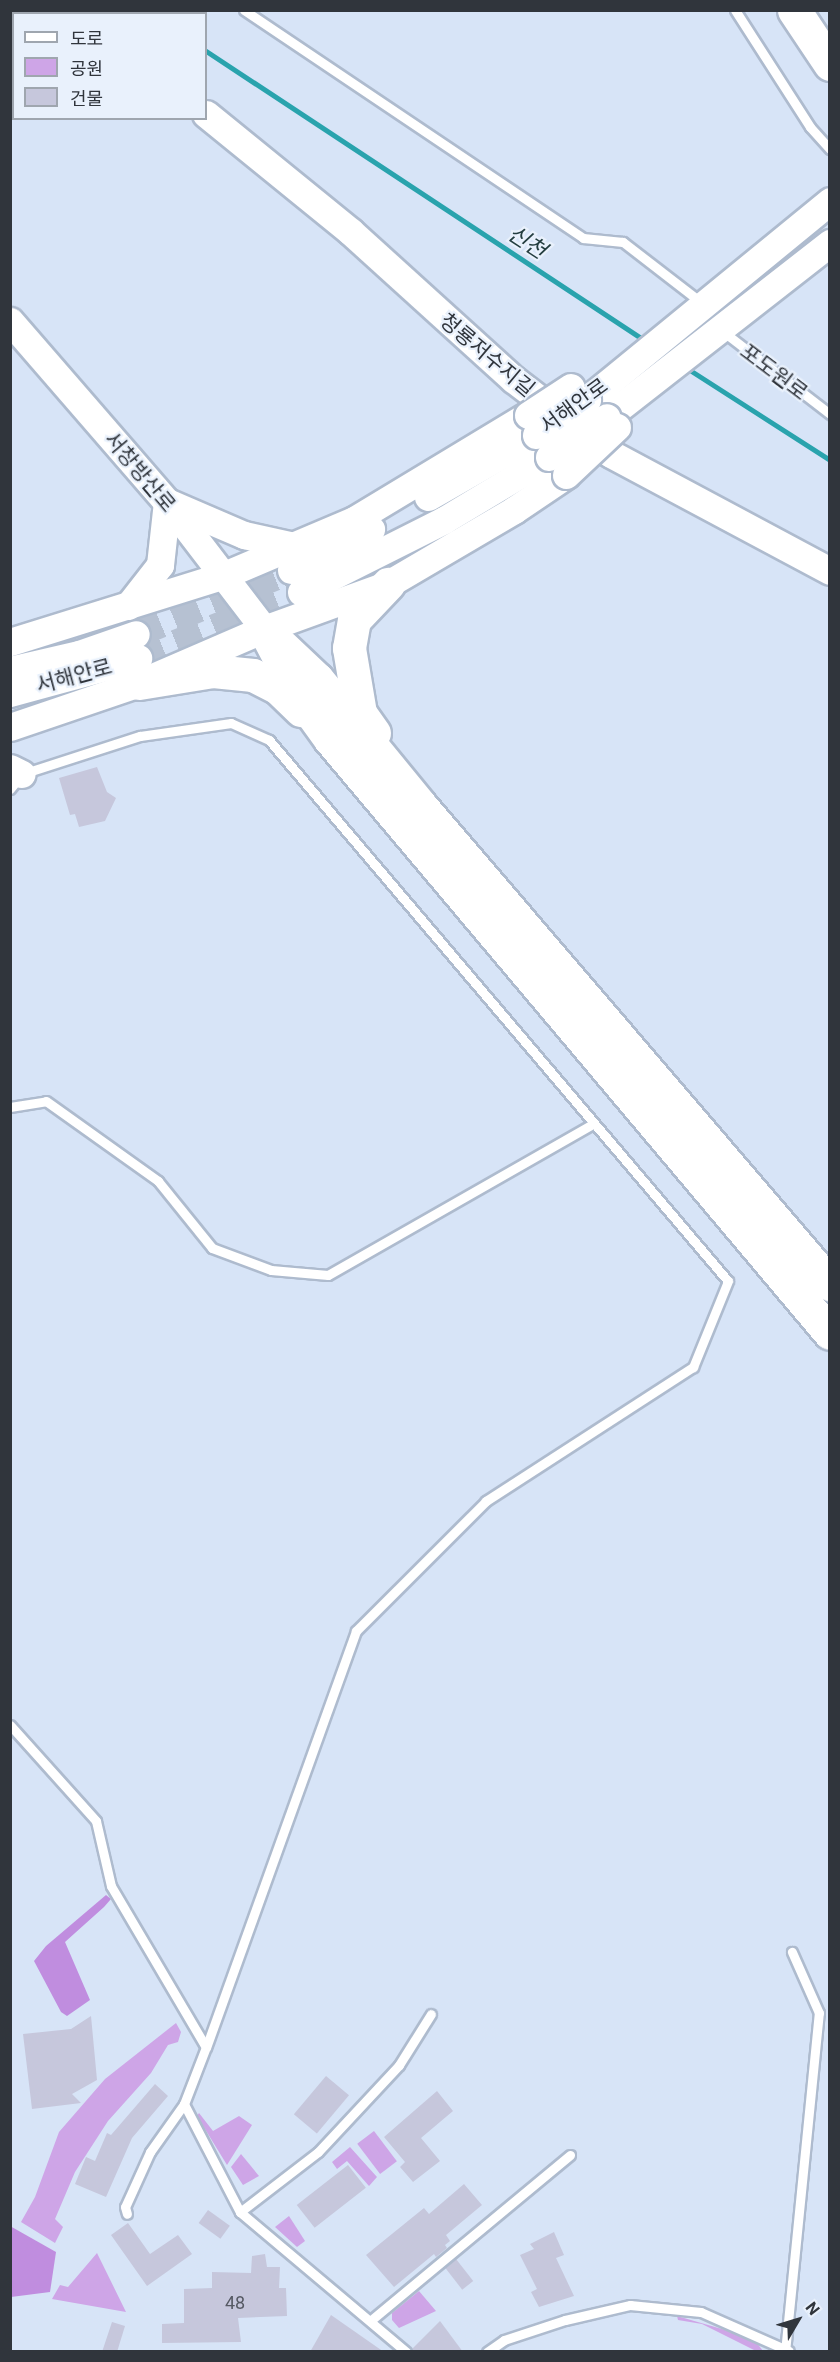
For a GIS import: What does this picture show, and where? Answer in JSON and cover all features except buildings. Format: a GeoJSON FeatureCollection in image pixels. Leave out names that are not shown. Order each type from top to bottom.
{"type":"FeatureCollection","features":[{"type":"Feature","properties":{"kind":"highway"},"geometry":{"type":"LineString","coordinates":[[794,10],[830,64]]}},
{"type":"Feature","properties":{"kind":"highway"},"geometry":{"type":"LineString","coordinates":[[388,584],[354,620],[349,648],[360,713],[420,805]]}},
{"type":"Feature","properties":{"kind":"highway"},"geometry":{"type":"LineString","coordinates":[[264,629],[300,696],[330,739],[830,1333]]}},
{"type":"Feature","properties":{"kind":"highway"},"geometry":{"type":"LineString","coordinates":[[264,629],[317,679],[420,805],[830,1284]]}},
{"type":"Feature","properties":{"kind":"highway"},"geometry":{"type":"LineString","coordinates":[[138,658],[252,675],[278,688],[330,739]]}},
{"type":"Feature","properties":{"kind":"main road","name":"청룡저수지길"},"geometry":{"type":"LineString","coordinates":[[207,115],[351,232],[513,379],[611,454],[830,571]]}},
{"type":"Feature","properties":{"kind":"main road","name":"서해안로"},"geometry":{"type":"LineString","coordinates":[[295,569],[444,520],[596,408],[614,366],[677,324],[830,201]]}},
{"type":"Feature","properties":{"kind":"main road"},"geometry":{"type":"LineString","coordinates":[[10,642],[222,576],[295,569],[354,520],[545,445],[596,408],[640,394],[715,332],[830,243]]}},
{"type":"Feature","properties":{"kind":"main road","name":"서창방산로"},"geometry":{"type":"LineString","coordinates":[[10,321],[167,502],[264,629]]}},
{"type":"Feature","properties":{"kind":"main road"},"geometry":{"type":"LineString","coordinates":[[10,726],[138,658],[264,629],[388,584],[514,510],[545,445]]}},
{"type":"Feature","properties":{"kind":"main road"},"geometry":{"type":"LineString","coordinates":[[128,606],[160,565],[167,502],[244,535],[295,569]]}},
{"type":"Feature","properties":{"kind":"main road","name":"서해안로"},"geometry":{"type":"LineString","coordinates":[[10,670],[79,654],[138,658]]}},
{"type":"Feature","properties":{"kind":"main road","name":"서해안로"},"geometry":{"type":"LineString","coordinates":[[10,693],[138,658]]}},
{"type":"Feature","properties":{"kind":"lane"},"geometry":{"type":"LineString","coordinates":[[244,10],[583,238],[623,242],[702,303]]}},
{"type":"Feature","properties":{"kind":"lane"},"geometry":{"type":"LineString","coordinates":[[735,10],[810,127],[830,149]]}},
{"type":"Feature","properties":{"kind":"lane","name":"포도원로"},"geometry":{"type":"LineString","coordinates":[[715,332],[830,414]]}},
{"type":"Feature","properties":{"kind":"lane"},"geometry":{"type":"LineString","coordinates":[[14,777],[140,736],[231,723],[269,740],[728,1281],[693,1367],[486,1501],[356,1631],[184,2104],[150,2151],[124,2207],[127,2214]]}},
{"type":"Feature","properties":{"kind":"lane"},"geometry":{"type":"LineString","coordinates":[[10,1107],[46,1101],[158,1181],[213,1248],[271,1270],[328,1275],[594,1123]]}},
{"type":"Feature","properties":{"kind":"lane"},"geometry":{"type":"LineString","coordinates":[[10,1725],[96,1821],[111,1886],[206,2047]]}},
{"type":"Feature","properties":{"kind":"lane"},"geometry":{"type":"LineString","coordinates":[[487,2352],[504,2340],[565,2320],[630,2306],[701,2312],[787,2351],[819,2013],[792,1952]]}},
{"type":"Feature","properties":{"kind":"lane"},"geometry":{"type":"LineString","coordinates":[[240,2212],[318,2152],[399,2065],[431,2014]]}},
{"type":"Feature","properties":{"kind":"lane"},"geometry":{"type":"LineString","coordinates":[[184,2104],[240,2212],[406,2352]]}},
{"type":"Feature","properties":{"kind":"lane"},"geometry":{"type":"LineString","coordinates":[[370,2321],[570,2155]]}},
{"type":"Feature","properties":{"kind":"green space"},"geometry":{"type":"Polygon","coordinates":[[[176,2023],[181,2032],[178,2042],[168,2045],[151,2073],[108,2121],[75,2172],[55,2219],[63,2227],[55,2243],[21,2222],[35,2197],[59,2132],[105,2079],[176,2023]]]}},
{"type":"Feature","properties":{"kind":"green space"},"geometry":{"type":"Polygon","coordinates":[[[199,2113],[213,2131],[239,2116],[252,2125],[227,2165],[197,2116],[199,2113]]]}},
{"type":"Feature","properties":{"kind":"green space"},"geometry":{"type":"Polygon","coordinates":[[[374,2131],[397,2161],[380,2174],[357,2144],[374,2131]]]}},
{"type":"Feature","properties":{"kind":"green space"},"geometry":{"type":"Polygon","coordinates":[[[350,2147],[377,2177],[369,2186],[347,2161],[337,2169],[332,2162],[350,2147]]]}},
{"type":"Feature","properties":{"kind":"green space"},"geometry":{"type":"Polygon","coordinates":[[[241,2154],[259,2176],[243,2185],[231,2167],[241,2154]]]}},
{"type":"Feature","properties":{"kind":"green space"},"geometry":{"type":"Polygon","coordinates":[[[289,2216],[305,2241],[297,2247],[275,2227],[289,2216]]]}},
{"type":"Feature","properties":{"kind":"green space"},"geometry":{"type":"Polygon","coordinates":[[[97,2253],[126,2312],[52,2299],[60,2285],[68,2287],[97,2253]]]}},
{"type":"Feature","properties":{"kind":"green space"},"geometry":{"type":"Polygon","coordinates":[[[419,2291],[436,2311],[399,2328],[392,2320],[392,2313],[419,2291]]]}},
{"type":"Feature","properties":{"kind":"green space"},"geometry":{"type":"Polygon","coordinates":[[[677,2316],[753,2338],[763,2351],[756,2351],[702,2324],[678,2320],[677,2316]]]}},
{"type":"Feature","properties":{"kind":"shaded area"},"geometry":{"type":"Polygon","coordinates":[[[106,1895],[111,1899],[65,1942],[90,2000],[67,2016],[61,2012],[34,1961],[46,1946],[106,1895]]]}},
{"type":"Feature","properties":{"kind":"shaded area"},"geometry":{"type":"Polygon","coordinates":[[[10,2226],[56,2252],[50,2292],[11,2297],[10,2226]]]}},
{"type":"Feature","properties":{"kind":"waterway","name":"신천"},"geometry":{"type":"LineString","coordinates":[[207,52],[647,342]]}},
{"type":"Feature","properties":{"kind":"waterway","name":"신천"},"geometry":{"type":"LineString","coordinates":[[685,367],[830,460]]}},
{"type":"Feature","properties":{"kind":"tunnel"},"geometry":{"type":"LineString","coordinates":[[136,634],[291,570]]}},
{"type":"Feature","properties":{"kind":"tunnel"},"geometry":{"type":"LineString","coordinates":[[138,658],[301,592]]}}]}
